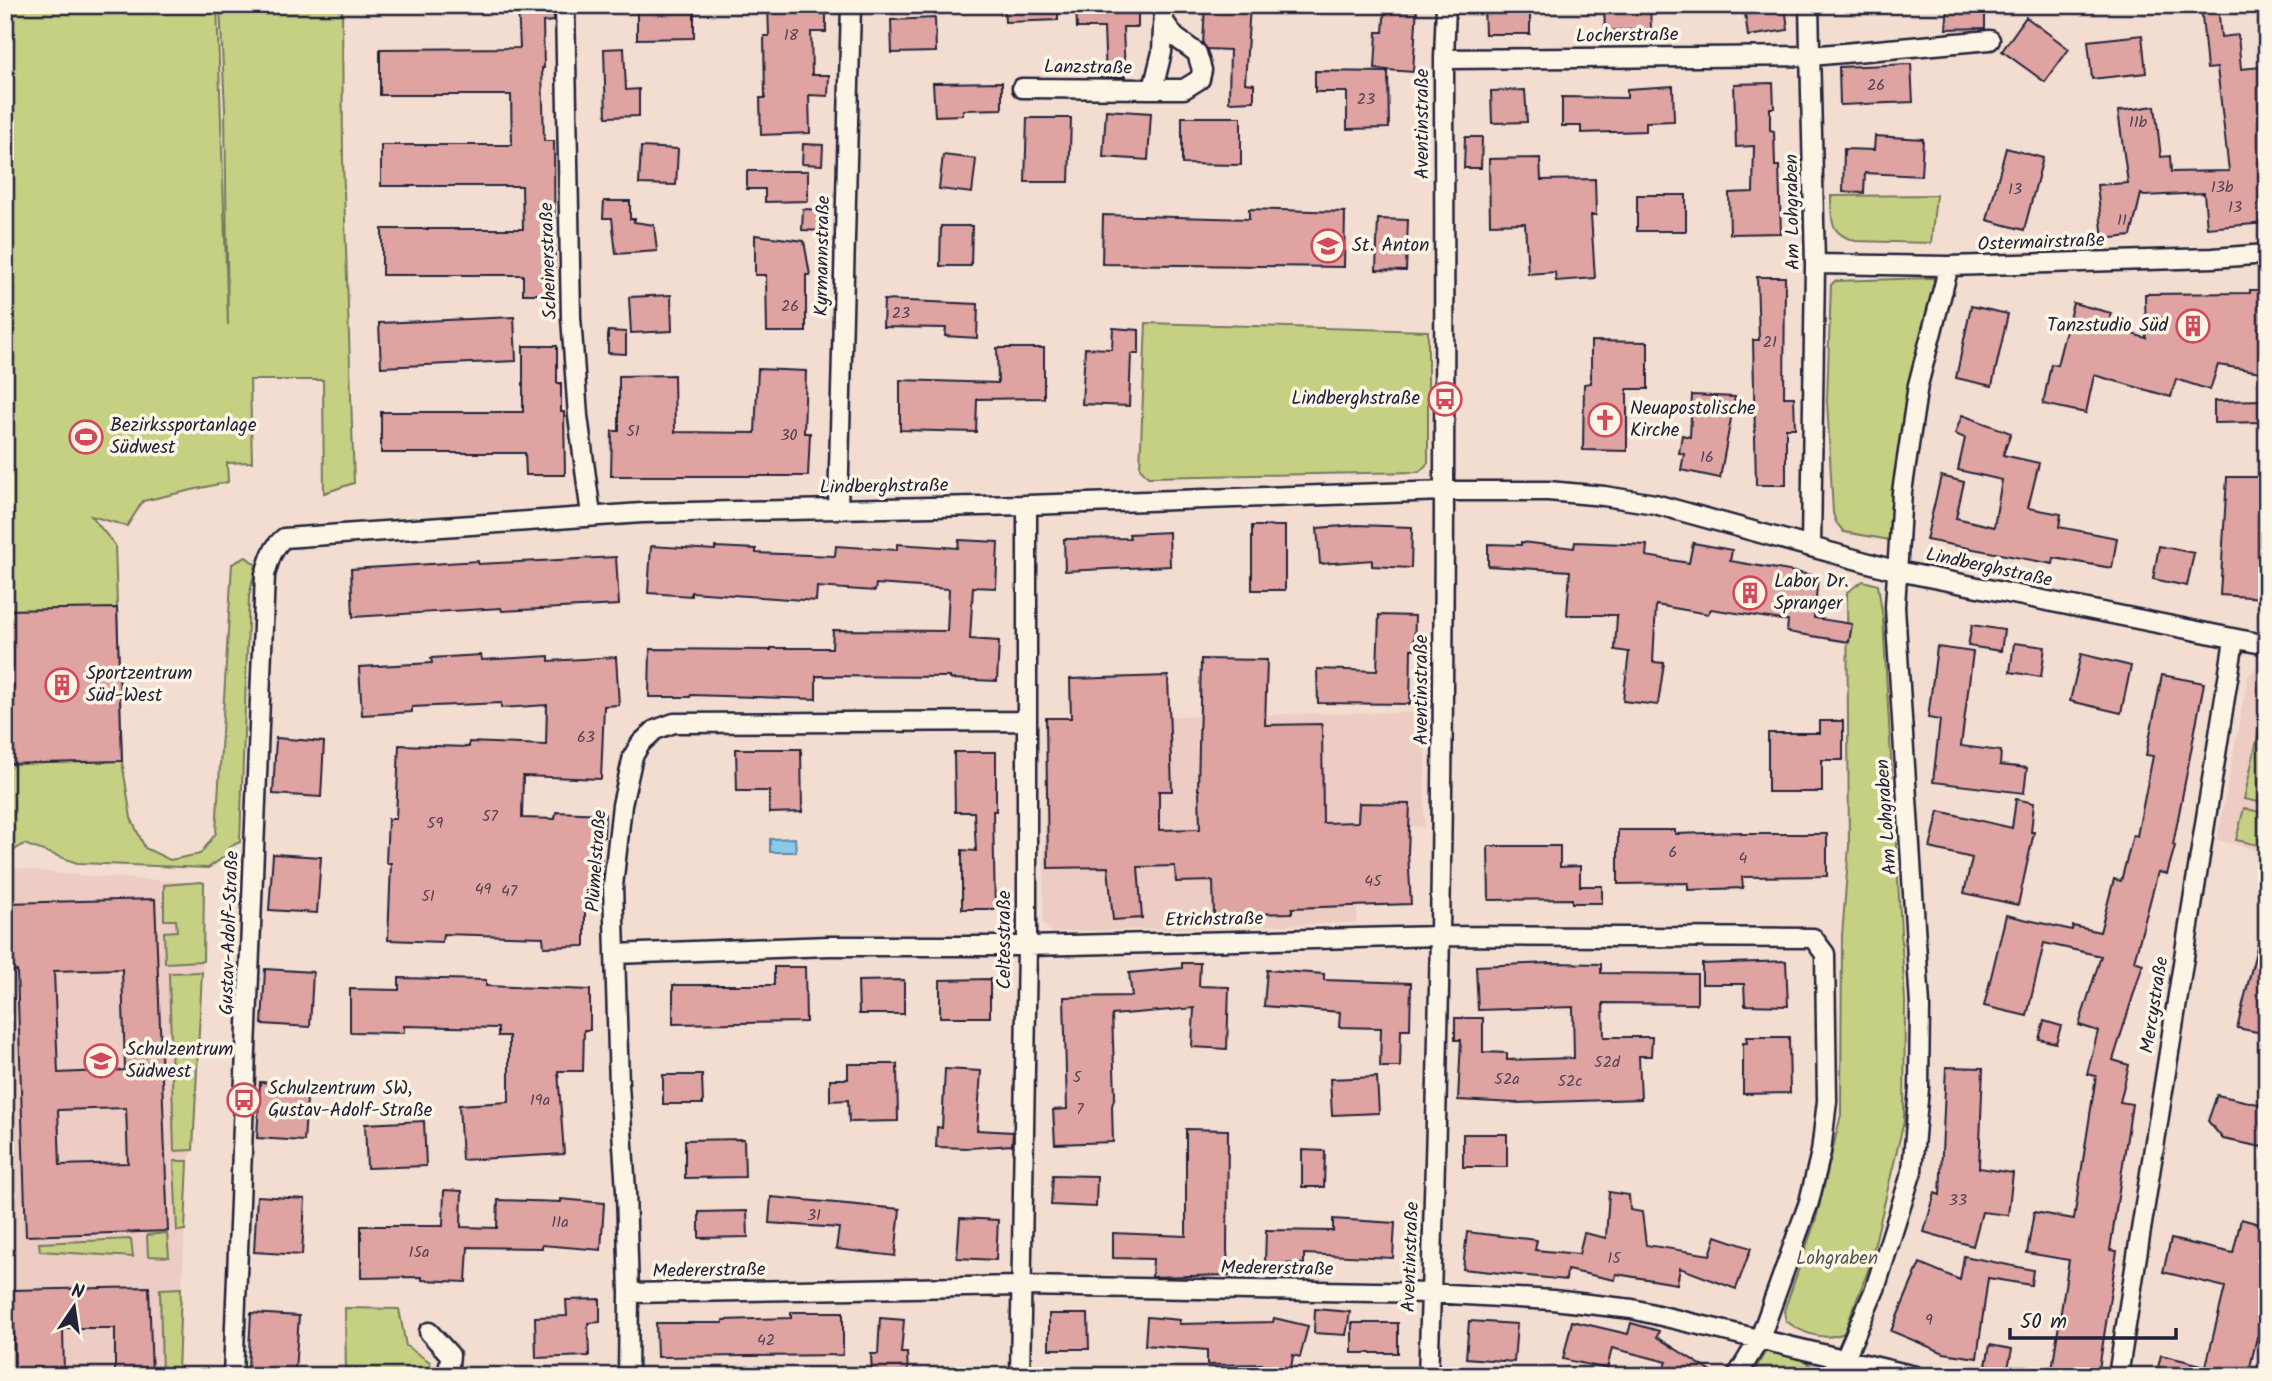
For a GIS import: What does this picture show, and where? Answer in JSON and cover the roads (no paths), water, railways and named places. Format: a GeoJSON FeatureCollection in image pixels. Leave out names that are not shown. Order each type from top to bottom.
{"type":"FeatureCollection","features":[{"type":"Feature","properties":{"kind":"street","name":"Scheinerstraße"},"geometry":{"type":"LineString","coordinates":[[565,5],[572,317],[578,416],[591,515]]}},
{"type":"Feature","properties":{"kind":"street","name":"Kyrmannstraße"},"geometry":{"type":"LineString","coordinates":[[838,508],[851,5]]}},
{"type":"Feature","properties":{"kind":"street","name":"Aventinstraße"},"geometry":{"type":"LineString","coordinates":[[1428,1376],[1441,936],[1446,5]]}},
{"type":"Feature","properties":{"kind":"street","name":"Am Lohgraben"},"geometry":{"type":"LineString","coordinates":[[1809,5],[1815,264],[1811,547]]}},
{"type":"Feature","properties":{"kind":"street","name":"Lanzstraße"},"geometry":{"type":"LineString","coordinates":[[1153,89],[1162,52],[1164,14]]}},
{"type":"Feature","properties":{"kind":"street","name":"Lanzstraße"},"geometry":{"type":"LineString","coordinates":[[1022,88],[1184,89],[1200,79],[1202,70],[1197,53],[1175,37],[1164,14]]}},
{"type":"Feature","properties":{"kind":"street"},"geometry":{"type":"LineString","coordinates":[[1810,55],[1990,40]]}},
{"type":"Feature","properties":{"kind":"street","name":"Locherstraße"},"geometry":{"type":"LineString","coordinates":[[1444,59],[1810,55]]}},
{"type":"Feature","properties":{"kind":"street","name":"Ostermairstraße"},"geometry":{"type":"LineString","coordinates":[[1815,264],[1949,266],[2267,254]]}},
{"type":"Feature","properties":{"kind":"street","name":"Am Lohgraben"},"geometry":{"type":"LineString","coordinates":[[1845,1358],[1875,1289],[1912,1171],[1919,1087],[1920,1005],[1895,607],[1902,492],[1918,385],[1949,266]]}},
{"type":"Feature","properties":{"kind":"street","name":"Lindberghstraße"},"geometry":{"type":"LineString","coordinates":[[265,575],[271,553],[284,538],[591,515],[1027,505],[1445,491],[1548,491],[1631,499],[1687,511],[1898,571],[2267,645]]}},
{"type":"Feature","properties":{"kind":"street","name":"Celtesstraße"},"geometry":{"type":"LineString","coordinates":[[1020,1376],[1027,946],[1027,505]]}},
{"type":"Feature","properties":{"kind":"street","name":"Gustav-Adolf-Straße"},"geometry":{"type":"LineString","coordinates":[[233,1376],[265,575]]}},
{"type":"Feature","properties":{"kind":"street","name":"Mercystraße"},"geometry":{"type":"LineString","coordinates":[[2118,1376],[2234,640]]}},
{"type":"Feature","properties":{"kind":"street","name":"Plümelstraße"},"geometry":{"type":"LineString","coordinates":[[628,1376],[629,1293],[613,886],[622,805],[633,756],[641,743],[655,730],[674,723],[1026,721]]}},
{"type":"Feature","properties":{"kind":"street","name":"Etrichstraße"},"geometry":{"type":"LineString","coordinates":[[615,954],[829,946],[1027,946],[1441,936],[1813,938],[1825,954],[1827,1101],[1821,1152],[1809,1202],[1760,1338]]}},
{"type":"Feature","properties":{"kind":"street","name":"Medererstraße"},"geometry":{"type":"LineString","coordinates":[[629,1293],[1021,1286],[1431,1293],[1553,1300],[1632,1309],[1915,1376]]}},
{"type":"Feature","properties":{"kind":"street"},"geometry":{"type":"LineString","coordinates":[[429,1332],[450,1355],[448,1376]]}},
{"type":"Feature","properties":{"kind":"street"},"geometry":{"type":"LineString","coordinates":[[1737,1376],[1760,1338]]}},
{"type":"Feature","properties":{"kind":"water"},"geometry":{"type":"Polygon","coordinates":[[[795,838],[796,852],[770,852],[770,839],[795,838]]]}},
{"type":"Feature","properties":{"kind":"place","name":"St. Anton"},"geometry":{"type":"Point","coordinates":[1328,246]}},
{"type":"Feature","properties":{"kind":"place","name":"Tanzstudio Süd"},"geometry":{"type":"Point","coordinates":[2193,326]}},
{"type":"Feature","properties":{"kind":"place","name":"Lindberghstraße"},"geometry":{"type":"Point","coordinates":[1445,399]}},
{"type":"Feature","properties":{"kind":"place","name":"Neuapostolische Kirche"},"geometry":{"type":"Point","coordinates":[1605,420]}},
{"type":"Feature","properties":{"kind":"place","name":"Bezirkssportanlage Südwest"},"geometry":{"type":"Point","coordinates":[86,437]}},
{"type":"Feature","properties":{"kind":"place","name":"Labor Dr. Spranger"},"geometry":{"type":"Point","coordinates":[1750,593]}},
{"type":"Feature","properties":{"kind":"place","name":"Sportzentrum Süd-West"},"geometry":{"type":"Point","coordinates":[62,685]}},
{"type":"Feature","properties":{"kind":"place","name":"Schulzentrum Südwest"},"geometry":{"type":"Point","coordinates":[101,1061]}},
{"type":"Feature","properties":{"kind":"place","name":"Schulzentrum SW, Gustav-Adolf-Straße"},"geometry":{"type":"Point","coordinates":[244,1100]}},
{"type":"Feature","properties":{"kind":"park label","name":"Lohgraben"},"geometry":{"type":"Point","coordinates":[1837,1259]}}]}
